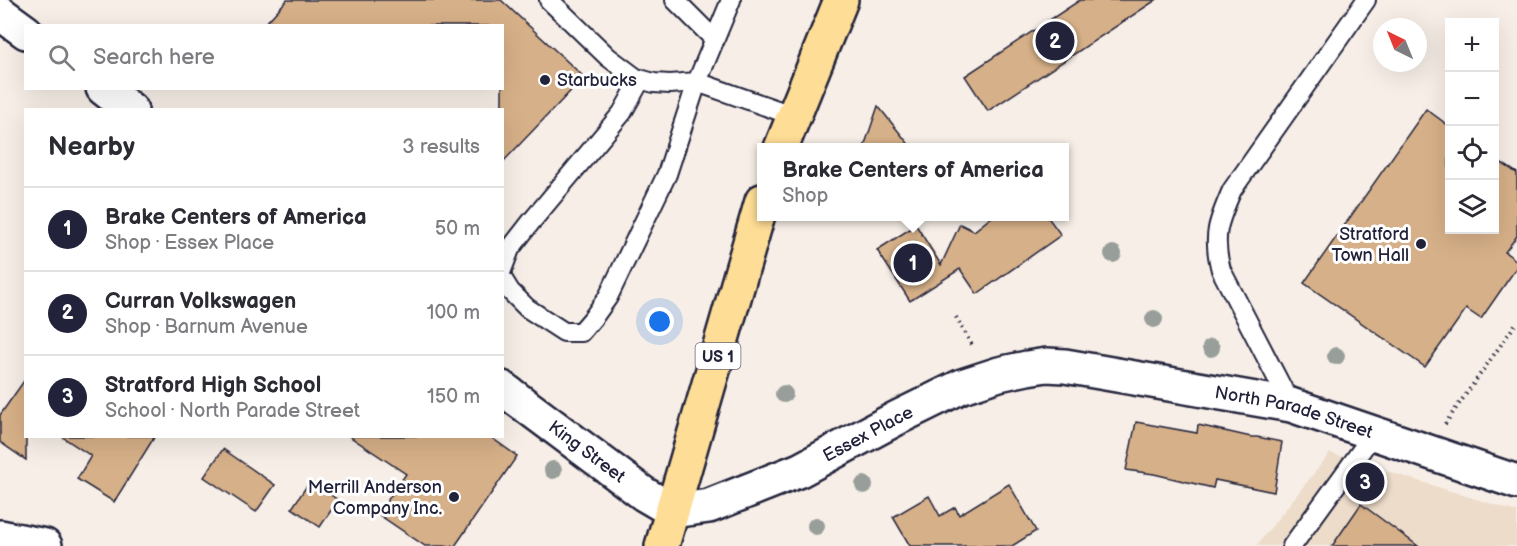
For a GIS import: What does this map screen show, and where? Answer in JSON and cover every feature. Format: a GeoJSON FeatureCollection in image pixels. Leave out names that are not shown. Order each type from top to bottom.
{"type":"FeatureCollection","features":[{"type":"Feature","properties":{"kind":"main road"},"geometry":{"type":"LineString","coordinates":[[783,143],[841,0]]}},
{"type":"Feature","properties":{"kind":"main road","name":"US 1"},"geometry":{"type":"LineString","coordinates":[[662,546],[757,218]]}},
{"type":"Feature","properties":{"kind":"street"},"geometry":{"type":"LineString","coordinates":[[0,13],[24,31]]}},
{"type":"Feature","properties":{"kind":"street"},"geometry":{"type":"LineString","coordinates":[[106,90],[128,108]]}},
{"type":"Feature","properties":{"kind":"street","name":"Essex Place"},"geometry":{"type":"LineString","coordinates":[[673,511],[709,506],[800,470],[962,386],[1027,368],[1047,365],[1065,366]]}},
{"type":"Feature","properties":{"kind":"street","name":"North Parade Street"},"geometry":{"type":"LineString","coordinates":[[1065,366],[1291,405],[1517,482]]}},
{"type":"Feature","properties":{"kind":"street","name":"King Street"},"geometry":{"type":"LineString","coordinates":[[504,389],[644,494],[673,511]]}},
{"type":"Feature","properties":{"kind":"street"},"geometry":{"type":"LineString","coordinates":[[0,537],[45,546]]}},
{"type":"Feature","properties":{"kind":"lane"},"geometry":{"type":"LineString","coordinates":[[549,0],[608,57],[636,78],[662,84],[697,82],[794,116]]}},
{"type":"Feature","properties":{"kind":"lane"},"geometry":{"type":"LineString","coordinates":[[675,0],[715,40]]}},
{"type":"Feature","properties":{"kind":"lane"},"geometry":{"type":"LineString","coordinates":[[504,281],[510,291],[527,308],[564,333],[581,332],[593,318],[608,297],[667,174],[697,82],[731,0]]}},
{"type":"Feature","properties":{"kind":"lane"},"geometry":{"type":"LineString","coordinates":[[1291,405],[1221,270],[1216,234],[1222,211],[1232,190],[1366,0]]}},
{"type":"Feature","properties":{"kind":"lane"},"geometry":{"type":"LineString","coordinates":[[504,265],[510,249],[622,113],[641,80]]}},
{"type":"Feature","properties":{"kind":"lane"},"geometry":{"type":"LineString","coordinates":[[1292,546],[1374,434]]}},
{"type":"Feature","properties":{"kind":"path"},"geometry":{"type":"LineString","coordinates":[[956,317],[978,355]]}},
{"type":"Feature","properties":{"kind":"path"},"geometry":{"type":"LineString","coordinates":[[1441,430],[1517,322]]}},
{"type":"Feature","properties":{"kind":"shaded area"},"geometry":{"type":"Polygon","coordinates":[[[1330,453],[1517,512],[1517,546],[1256,546],[1330,453]]]}},
{"type":"Feature","properties":{"kind":"building"},"geometry":{"type":"Polygon","coordinates":[[[287,0],[501,0],[584,77],[504,161],[502,90],[504,90],[504,24],[265,24],[287,0]]]}},
{"type":"Feature","properties":{"kind":"building"},"geometry":{"type":"Polygon","coordinates":[[[1080,0],[1156,0],[988,111],[965,76],[1080,0]]]}},
{"type":"Feature","properties":{"kind":"building"},"geometry":{"type":"Polygon","coordinates":[[[878,106],[908,143],[865,143],[878,106]]]}},
{"type":"Feature","properties":{"kind":"building","name":"Stratford Town Hall"},"geometry":{"type":"Polygon","coordinates":[[[1426,109],[1445,123],[1445,234],[1499,234],[1499,161],[1517,173],[1517,236],[1505,252],[1517,261],[1517,267],[1481,319],[1466,309],[1425,367],[1304,283],[1426,109]]]}},
{"type":"Feature","properties":{"kind":"building"},"geometry":{"type":"Polygon","coordinates":[[[987,221],[1051,221],[1061,235],[977,294],[960,269],[910,301],[877,250],[916,225],[941,265],[960,224],[974,231],[987,221]]]}},
{"type":"Feature","properties":{"kind":"building"},"geometry":{"type":"Polygon","coordinates":[[[24,381],[26,460],[0,442],[0,415],[24,381]]]}},
{"type":"Feature","properties":{"kind":"building"},"geometry":{"type":"Polygon","coordinates":[[[1136,422],[1197,433],[1198,425],[1282,442],[1274,492],[1215,480],[1213,488],[1126,470],[1136,422]]]}},
{"type":"Feature","properties":{"kind":"building"},"geometry":{"type":"Polygon","coordinates":[[[64,438],[154,438],[114,502],[77,479],[91,456],[64,438]]]}},
{"type":"Feature","properties":{"kind":"building"},"geometry":{"type":"Polygon","coordinates":[[[352,438],[492,438],[517,456],[455,546],[425,546],[378,514],[406,474],[352,438]]]}},
{"type":"Feature","properties":{"kind":"building"},"geometry":{"type":"Polygon","coordinates":[[[223,449],[275,485],[256,512],[204,477],[223,449]]]}},
{"type":"Feature","properties":{"kind":"building"},"geometry":{"type":"Polygon","coordinates":[[[310,481],[338,500],[320,527],[292,508],[310,481]]]}},
{"type":"Feature","properties":{"kind":"building"},"geometry":{"type":"Polygon","coordinates":[[[1009,484],[1036,531],[1012,546],[910,546],[893,517],[929,496],[940,516],[955,507],[959,515],[1009,484]]]}},
{"type":"Feature","properties":{"kind":"building"},"geometry":{"type":"Polygon","coordinates":[[[1361,504],[1418,546],[1332,546],[1361,504]]]}},
{"type":"Feature","properties":{"kind":"place","name":"Curran Volkswagen"},"geometry":{"type":"Point","coordinates":[1055,41]}},
{"type":"Feature","properties":{"kind":"place","name":"Starbucks"},"geometry":{"type":"Point","coordinates":[545,80]}},
{"type":"Feature","properties":{"kind":"place","name":"Stratford Town Hall"},"geometry":{"type":"Point","coordinates":[1421,244]}},
{"type":"Feature","properties":{"kind":"place","name":"Brake Centers of America"},"geometry":{"type":"Point","coordinates":[913,263]}},
{"type":"Feature","properties":{"kind":"place","name":"Stratford High School"},"geometry":{"type":"Point","coordinates":[1365,482]}},
{"type":"Feature","properties":{"kind":"place","name":"Merrill Anderson Company Inc."},"geometry":{"type":"Point","coordinates":[454,497]}}]}
